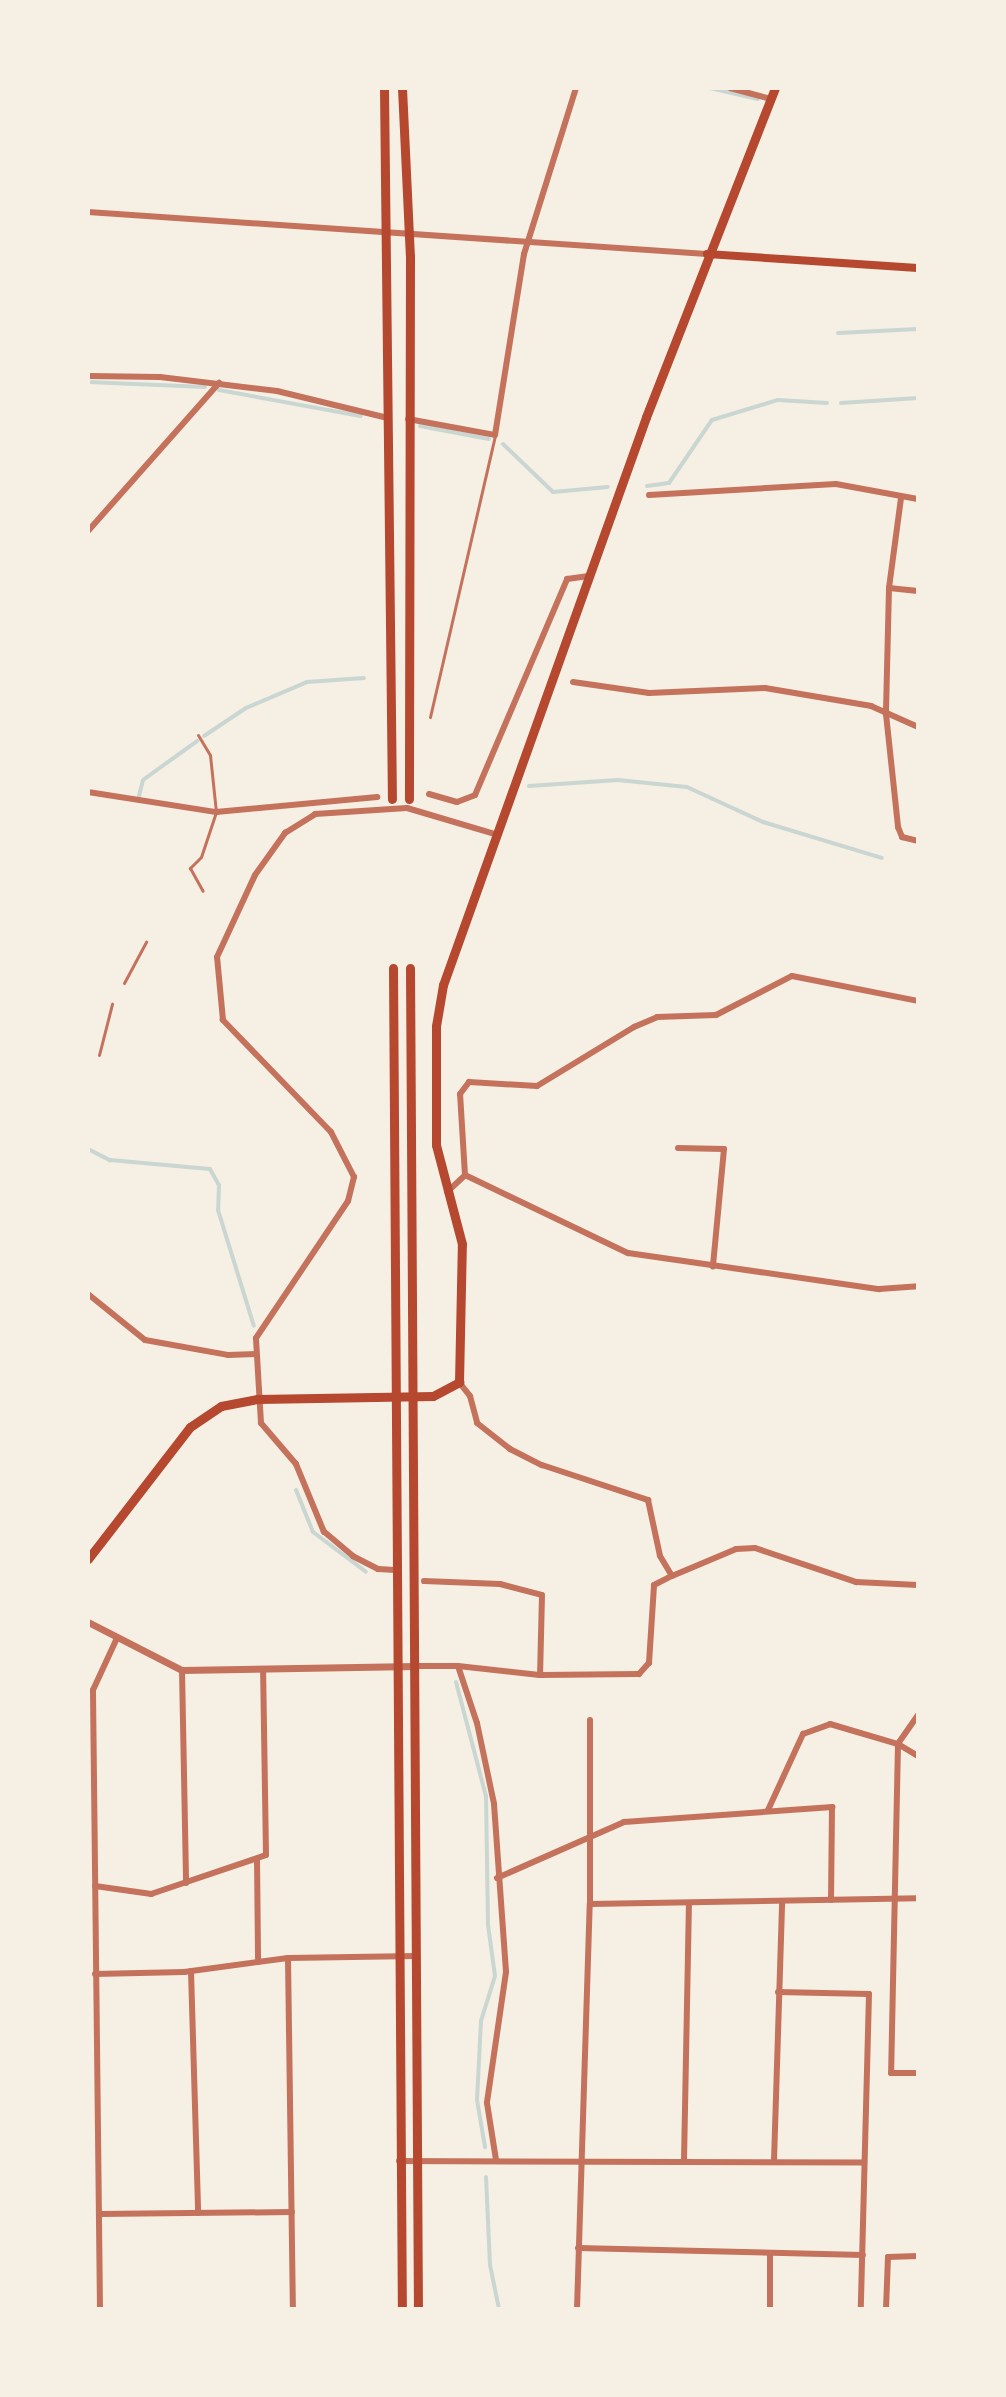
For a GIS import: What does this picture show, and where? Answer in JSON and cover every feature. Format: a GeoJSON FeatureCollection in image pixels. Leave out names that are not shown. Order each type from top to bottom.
{"type":"FeatureCollection","features":[{"type":"Feature","properties":{"kind":"main road"},"geometry":{"type":"LineString","coordinates":[[384,88],[391,419],[392,799]]}},
{"type":"Feature","properties":{"kind":"main road"},"geometry":{"type":"LineString","coordinates":[[402,88],[408,234],[409,799]]}},
{"type":"Feature","properties":{"kind":"main road"},"geometry":{"type":"LineString","coordinates":[[88,1559],[190,1427],[221,1406],[258,1399],[442,1395],[459,1382],[462,1244],[436,1145],[436,1026],[443,985],[707,254],[775,88]]}},
{"type":"Feature","properties":{"kind":"main road"},"geometry":{"type":"LineString","coordinates":[[707,254],[918,268]]}},
{"type":"Feature","properties":{"kind":"main road"},"geometry":{"type":"LineString","coordinates":[[393,968],[393,1397],[402,2309]]}},
{"type":"Feature","properties":{"kind":"main road"},"geometry":{"type":"LineString","coordinates":[[410,968],[418,2309]]}},
{"type":"Feature","properties":{"kind":"street"},"geometry":{"type":"LineString","coordinates":[[408,419],[495,435],[528,243],[576,88]]}},
{"type":"Feature","properties":{"kind":"street"},"geometry":{"type":"LineString","coordinates":[[730,88],[771,99]]}},
{"type":"Feature","properties":{"kind":"street"},"geometry":{"type":"LineString","coordinates":[[88,212],[707,254]]}},
{"type":"Feature","properties":{"kind":"street"},"geometry":{"type":"LineString","coordinates":[[88,376],[219,383],[391,419]]}},
{"type":"Feature","properties":{"kind":"street"},"geometry":{"type":"LineString","coordinates":[[88,531],[219,383]]}},
{"type":"Feature","properties":{"kind":"street"},"geometry":{"type":"LineString","coordinates":[[649,495],[836,484],[918,499]]}},
{"type":"Feature","properties":{"kind":"street"},"geometry":{"type":"LineString","coordinates":[[901,498],[889,588],[886,714],[898,827],[902,837],[918,841]]}},
{"type":"Feature","properties":{"kind":"street"},"geometry":{"type":"LineString","coordinates":[[429,794],[457,802],[475,795],[567,579],[589,576]]}},
{"type":"Feature","properties":{"kind":"street"},"geometry":{"type":"LineString","coordinates":[[889,588],[918,591]]}},
{"type":"Feature","properties":{"kind":"street"},"geometry":{"type":"LineString","coordinates":[[573,682],[649,693],[765,688],[871,706],[918,727]]}},
{"type":"Feature","properties":{"kind":"street"},"geometry":{"type":"LineString","coordinates":[[88,792],[216,812],[377,797]]}},
{"type":"Feature","properties":{"kind":"street"},"geometry":{"type":"LineString","coordinates":[[395,1570],[378,1569],[353,1556],[324,1532],[296,1464],[261,1423],[256,1338],[348,1201],[354,1177],[331,1132],[230,1029],[219,1010],[217,957],[224,934],[255,875],[297,823],[341,810],[407,808],[495,834]]}},
{"type":"Feature","properties":{"kind":"street"},"geometry":{"type":"LineString","coordinates":[[465,1175],[460,1094],[469,1082],[537,1086],[634,1027],[657,1017],[716,1015],[792,976],[918,1001]]}},
{"type":"Feature","properties":{"kind":"street"},"geometry":{"type":"LineString","coordinates":[[678,1148],[724,1149],[713,1266]]}},
{"type":"Feature","properties":{"kind":"street"},"geometry":{"type":"LineString","coordinates":[[447,1192],[465,1175]]}},
{"type":"Feature","properties":{"kind":"street"},"geometry":{"type":"LineString","coordinates":[[465,1175],[628,1253],[879,1289],[918,1286]]}},
{"type":"Feature","properties":{"kind":"street"},"geometry":{"type":"LineString","coordinates":[[88,1294],[145,1340],[228,1355],[256,1354]]}},
{"type":"Feature","properties":{"kind":"street"},"geometry":{"type":"LineString","coordinates":[[459,1382],[470,1396],[477,1423],[510,1449],[542,1465],[648,1500],[660,1556],[672,1576]]}},
{"type":"Feature","properties":{"kind":"street"},"geometry":{"type":"LineString","coordinates":[[88,1622],[182,1670],[458,1666],[540,1675],[639,1674],[649,1663],[654,1585],[736,1549],[755,1548],[856,1582],[918,1585]]}},
{"type":"Feature","properties":{"kind":"street"},"geometry":{"type":"LineString","coordinates":[[424,1581],[500,1584],[542,1595],[540,1675]]}},
{"type":"Feature","properties":{"kind":"street"},"geometry":{"type":"LineString","coordinates":[[100,2309],[95,1886],[91,1874],[93,1690],[117,1638]]}},
{"type":"Feature","properties":{"kind":"street"},"geometry":{"type":"LineString","coordinates":[[458,1666],[477,1723],[494,1804],[506,1972],[487,2103],[496,2160]]}},
{"type":"Feature","properties":{"kind":"street"},"geometry":{"type":"LineString","coordinates":[[182,1670],[186,1883]]}},
{"type":"Feature","properties":{"kind":"street"},"geometry":{"type":"LineString","coordinates":[[95,1886],[151,1894],[266,1855],[263,1670]]}},
{"type":"Feature","properties":{"kind":"street"},"geometry":{"type":"LineString","coordinates":[[918,1715],[898,1744],[891,2073],[918,2073]]}},
{"type":"Feature","properties":{"kind":"street"},"geometry":{"type":"LineString","coordinates":[[577,2309],[590,1904],[586,1839],[590,1720]]}},
{"type":"Feature","properties":{"kind":"street"},"geometry":{"type":"LineString","coordinates":[[768,1810],[803,1734],[830,1724],[898,1744],[918,1756]]}},
{"type":"Feature","properties":{"kind":"street"},"geometry":{"type":"LineString","coordinates":[[497,1878],[624,1822],[832,1807],[831,1900]]}},
{"type":"Feature","properties":{"kind":"street"},"geometry":{"type":"LineString","coordinates":[[257,1859],[258,1962]]}},
{"type":"Feature","properties":{"kind":"street"},"geometry":{"type":"LineString","coordinates":[[590,1904],[918,1898]]}},
{"type":"Feature","properties":{"kind":"street"},"geometry":{"type":"LineString","coordinates":[[774,2161],[782,1901]]}},
{"type":"Feature","properties":{"kind":"street"},"geometry":{"type":"LineString","coordinates":[[684,2161],[689,1903]]}},
{"type":"Feature","properties":{"kind":"street"},"geometry":{"type":"LineString","coordinates":[[95,1974],[191,1971],[288,1958],[416,1956]]}},
{"type":"Feature","properties":{"kind":"street"},"geometry":{"type":"LineString","coordinates":[[288,1958],[293,2309]]}},
{"type":"Feature","properties":{"kind":"street"},"geometry":{"type":"LineString","coordinates":[[191,1971],[198,2213]]}},
{"type":"Feature","properties":{"kind":"street"},"geometry":{"type":"LineString","coordinates":[[778,1992],[869,1994],[861,2309]]}},
{"type":"Feature","properties":{"kind":"street"},"geometry":{"type":"LineString","coordinates":[[399,2161],[864,2163]]}},
{"type":"Feature","properties":{"kind":"street"},"geometry":{"type":"LineString","coordinates":[[99,2214],[292,2212]]}},
{"type":"Feature","properties":{"kind":"street"},"geometry":{"type":"LineString","coordinates":[[578,2248],[863,2255]]}},
{"type":"Feature","properties":{"kind":"street"},"geometry":{"type":"LineString","coordinates":[[770,2254],[770,2309]]}},
{"type":"Feature","properties":{"kind":"street"},"geometry":{"type":"LineString","coordinates":[[886,2309],[888,2257],[918,2256]]}},
{"type":"Feature","properties":{"kind":"lane"},"geometry":{"type":"LineString","coordinates":[[430,717],[495,435]]}},
{"type":"Feature","properties":{"kind":"lane"},"geometry":{"type":"LineString","coordinates":[[198,735],[210,755],[216,812],[201,857],[190,868],[203,891]]}},
{"type":"Feature","properties":{"kind":"lane"},"geometry":{"type":"LineString","coordinates":[[124,983],[146,942]]}},
{"type":"Feature","properties":{"kind":"lane"},"geometry":{"type":"LineString","coordinates":[[99,1055],[112,1004]]}},
{"type":"Feature","properties":{"kind":"waterway"},"geometry":{"type":"LineString","coordinates":[[710,88],[758,99]]}},
{"type":"Feature","properties":{"kind":"waterway"},"geometry":{"type":"LineString","coordinates":[[838,333],[918,329]]}},
{"type":"Feature","properties":{"kind":"waterway"},"geometry":{"type":"LineString","coordinates":[[88,382],[205,387]]}},
{"type":"Feature","properties":{"kind":"waterway"},"geometry":{"type":"LineString","coordinates":[[219,390],[361,416]]}},
{"type":"Feature","properties":{"kind":"waterway"},"geometry":{"type":"LineString","coordinates":[[841,403],[918,398]]}},
{"type":"Feature","properties":{"kind":"waterway"},"geometry":{"type":"LineString","coordinates":[[647,486],[669,483],[712,420],[778,400],[827,403]]}},
{"type":"Feature","properties":{"kind":"waterway"},"geometry":{"type":"LineString","coordinates":[[420,426],[489,439]]}},
{"type":"Feature","properties":{"kind":"waterway"},"geometry":{"type":"LineString","coordinates":[[503,444],[553,492],[608,487]]}},
{"type":"Feature","properties":{"kind":"waterway"},"geometry":{"type":"LineString","coordinates":[[204,736],[246,708],[307,682],[364,678]]}},
{"type":"Feature","properties":{"kind":"waterway"},"geometry":{"type":"LineString","coordinates":[[139,796],[143,780],[197,741]]}},
{"type":"Feature","properties":{"kind":"waterway"},"geometry":{"type":"LineString","coordinates":[[529,786],[618,780],[687,787],[763,822],[882,858]]}},
{"type":"Feature","properties":{"kind":"waterway"},"geometry":{"type":"LineString","coordinates":[[88,1149],[110,1160],[210,1169],[219,1185],[218,1210],[254,1326]]}},
{"type":"Feature","properties":{"kind":"waterway"},"geometry":{"type":"LineString","coordinates":[[296,1490],[313,1532],[366,1572]]}},
{"type":"Feature","properties":{"kind":"waterway"},"geometry":{"type":"LineString","coordinates":[[456,1682],[486,1796],[488,1925],[495,1976],[481,2021],[477,2100],[485,2147]]}},
{"type":"Feature","properties":{"kind":"waterway"},"geometry":{"type":"LineString","coordinates":[[486,2177],[490,2265],[499,2309]]}}]}
